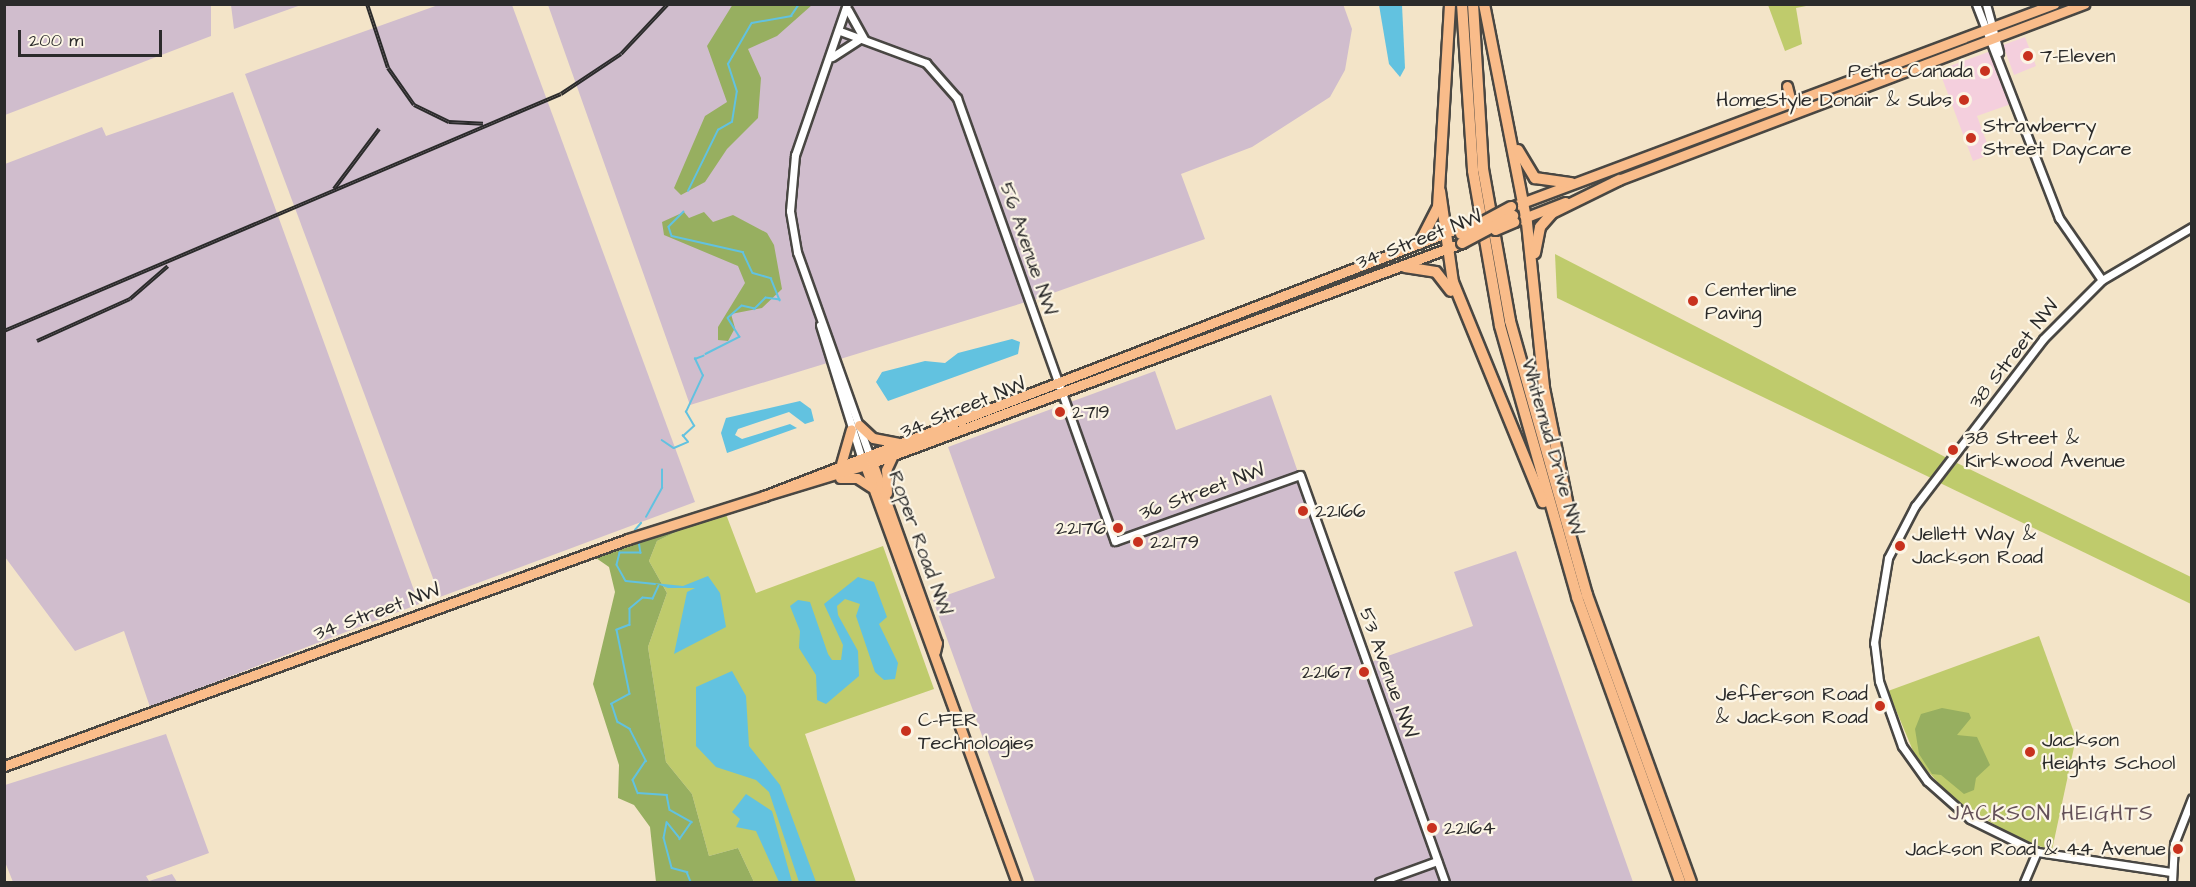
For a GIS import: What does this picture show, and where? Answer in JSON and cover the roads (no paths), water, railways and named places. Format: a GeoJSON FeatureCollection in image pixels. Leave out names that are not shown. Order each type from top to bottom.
{"type":"FeatureCollection","features":[{"type":"Feature","properties":{"kind":"highway"},"geometry":{"type":"LineString","coordinates":[[1450,4],[1440,191],[1446,250],[1466,319],[1552,517]]}},
{"type":"Feature","properties":{"kind":"highway","name":"Whitemud Drive NW"},"geometry":{"type":"LineString","coordinates":[[1462,4],[1482,234],[1500,326],[1552,517],[1607,689],[1680,882]]}},
{"type":"Feature","properties":{"kind":"highway","name":"Whitemud Drive NW"},"geometry":{"type":"LineString","coordinates":[[1473,4],[1483,169],[1499,270],[1538,433],[1587,595],[1691,882]]}},
{"type":"Feature","properties":{"kind":"highway"},"geometry":{"type":"LineString","coordinates":[[1484,4],[1526,218],[1554,446],[1587,595]]}},
{"type":"Feature","properties":{"kind":"highway"},"geometry":{"type":"LineString","coordinates":[[1505,113],[1530,174],[1541,181],[1572,183]]}},
{"type":"Feature","properties":{"kind":"highway"},"geometry":{"type":"LineString","coordinates":[[1536,310],[1540,227],[1560,208],[1619,180]]}},
{"type":"Feature","properties":{"kind":"highway"},"geometry":{"type":"LineString","coordinates":[[1419,244],[1435,219],[1440,191]]}},
{"type":"Feature","properties":{"kind":"highway"},"geometry":{"type":"LineString","coordinates":[[1446,250],[1461,235],[1512,215],[1523,202]]}},
{"type":"Feature","properties":{"kind":"highway"},"geometry":{"type":"LineString","coordinates":[[1405,267],[1436,272],[1466,319]]}},
{"type":"Feature","properties":{"kind":"main road"},"geometry":{"type":"LineString","coordinates":[[1523,202],[2054,4]]}},
{"type":"Feature","properties":{"kind":"main road","name":"34 Street NW"},"geometry":{"type":"LineString","coordinates":[[1512,215],[1526,218],[1785,115],[2084,4]]}},
{"type":"Feature","properties":{"kind":"main road"},"geometry":{"type":"LineString","coordinates":[[1776,107],[1787,86],[1793,101]]}},
{"type":"Feature","properties":{"kind":"main road"},"geometry":{"type":"LineString","coordinates":[[1785,115],[1793,101]]}},
{"type":"Feature","properties":{"kind":"main road","name":"34 Street NW"},"geometry":{"type":"LineString","coordinates":[[4,766],[617,543],[764,495],[841,464],[893,455],[1059,385],[1443,234],[1461,235]]}},
{"type":"Feature","properties":{"kind":"main road","name":"34 Street NW"},"geometry":{"type":"LineString","coordinates":[[764,495],[814,483],[900,443],[1059,385],[1405,267],[1446,250]]}},
{"type":"Feature","properties":{"kind":"main road"},"geometry":{"type":"LineString","coordinates":[[841,464],[855,427],[873,438],[900,443]]}},
{"type":"Feature","properties":{"kind":"main road"},"geometry":{"type":"LineString","coordinates":[[890,513],[885,476],[893,455]]}},
{"type":"Feature","properties":{"kind":"main road","name":"Roper Road NW"},"geometry":{"type":"LineString","coordinates":[[867,460],[873,490],[935,652],[1017,882]]}},
{"type":"Feature","properties":{"kind":"main road","name":"Roper Road NW"},"geometry":{"type":"LineString","coordinates":[[867,460],[890,513],[937,644],[935,652]]}},
{"type":"Feature","properties":{"kind":"main road"},"geometry":{"type":"LineString","coordinates":[[814,483],[852,477],[873,490]]}},
{"type":"Feature","properties":{"kind":"street","name":"Roper Road NW"},"geometry":{"type":"LineString","coordinates":[[847,4],[840,31],[797,148],[790,194],[794,240],[867,460]]}},
{"type":"Feature","properties":{"kind":"street"},"geometry":{"type":"LineString","coordinates":[[830,59],[846,44],[864,39],[851,21],[847,4]]}},
{"type":"Feature","properties":{"kind":"street"},"geometry":{"type":"LineString","coordinates":[[1976,4],[1990,28],[2060,218],[2102,280]]}},
{"type":"Feature","properties":{"kind":"street"},"geometry":{"type":"LineString","coordinates":[[1986,4],[1990,28]]}},
{"type":"Feature","properties":{"kind":"street","name":"56 Avenue NW"},"geometry":{"type":"LineString","coordinates":[[840,31],[926,63],[957,98],[1115,541]]}},
{"type":"Feature","properties":{"kind":"street","name":"38 Street NW"},"geometry":{"type":"LineString","coordinates":[[2171,872],[2037,852],[2001,837],[1945,800],[1902,746],[1887,709],[1874,643],[1877,599],[1888,558],[1915,506],[2053,326],[2102,280],[2192,227]]}},
{"type":"Feature","properties":{"kind":"street","name":"36 Street NW"},"geometry":{"type":"LineString","coordinates":[[1115,541],[1300,475]]}},
{"type":"Feature","properties":{"kind":"street","name":"53 Avenue NW"},"geometry":{"type":"LineString","coordinates":[[1300,475],[1445,882]]}},
{"type":"Feature","properties":{"kind":"street"},"geometry":{"type":"LineString","coordinates":[[2172,882],[2171,872],[2179,826],[2192,798]]}},
{"type":"Feature","properties":{"kind":"street"},"geometry":{"type":"LineString","coordinates":[[2025,882],[2037,852]]}},
{"type":"Feature","properties":{"kind":"street"},"geometry":{"type":"LineString","coordinates":[[1379,882],[1437,861]]}},
{"type":"Feature","properties":{"kind":"water"},"geometry":{"type":"Polygon","coordinates":[[[1379,5],[1402,5],[1405,68],[1400,77],[1389,64],[1379,5]]]}},
{"type":"Feature","properties":{"kind":"water"},"geometry":{"type":"Polygon","coordinates":[[[1012,339],[1020,342],[1018,354],[888,401],[876,382],[882,372],[925,361],[945,363],[958,353],[1012,339]]]}},
{"type":"Feature","properties":{"kind":"water"},"geometry":{"type":"Polygon","coordinates":[[[800,401],[811,409],[814,421],[805,424],[789,412],[738,429],[735,435],[742,439],[790,424],[797,428],[727,453],[721,433],[726,418],[800,401]]]}},
{"type":"Feature","properties":{"kind":"water"},"geometry":{"type":"Polygon","coordinates":[[[708,576],[720,593],[726,627],[674,654],[687,592],[695,588],[668,588],[654,583],[683,586],[708,576]]]}},
{"type":"Feature","properties":{"kind":"water"},"geometry":{"type":"Polygon","coordinates":[[[858,577],[874,582],[887,617],[879,624],[898,663],[895,679],[884,680],[875,672],[856,616],[860,604],[845,599],[837,606],[838,615],[858,651],[859,676],[826,704],[817,700],[816,675],[799,648],[800,631],[790,606],[798,600],[810,602],[828,654],[832,660],[841,660],[843,645],[824,604],[858,577]]]}},
{"type":"Feature","properties":{"kind":"water"},"geometry":{"type":"Polygon","coordinates":[[[732,671],[746,696],[749,746],[780,785],[816,882],[799,882],[769,792],[756,780],[716,767],[696,746],[696,687],[732,671]]]}},
{"type":"Feature","properties":{"kind":"water"},"geometry":{"type":"Polygon","coordinates":[[[746,794],[772,811],[792,882],[779,882],[756,831],[736,827],[740,819],[732,812],[746,794]]]}},
{"type":"Feature","properties":{"kind":"waterway"},"geometry":{"type":"LineString","coordinates":[[688,191],[718,130],[732,122],[737,92],[728,64],[752,23],[791,16],[799,4]]}},
{"type":"Feature","properties":{"kind":"waterway"},"geometry":{"type":"LineString","coordinates":[[684,212],[669,227],[672,236],[743,252],[753,273],[771,278],[780,300],[766,298],[755,309],[742,306],[728,318],[740,337],[706,354]]}},
{"type":"Feature","properties":{"kind":"waterway"},"geometry":{"type":"LineString","coordinates":[[662,440],[674,448],[688,442],[683,436],[694,426],[686,412],[703,376],[695,359],[703,356]]}},
{"type":"Feature","properties":{"kind":"waterway"},"geometry":{"type":"LineString","coordinates":[[646,517],[662,488],[662,470]]}},
{"type":"Feature","properties":{"kind":"waterway"},"geometry":{"type":"LineString","coordinates":[[635,530],[641,523]]}},
{"type":"Feature","properties":{"kind":"waterway"},"geometry":{"type":"LineString","coordinates":[[639,541],[641,553],[620,553],[617,565],[626,581],[655,584]]}},
{"type":"Feature","properties":{"kind":"waterway"},"geometry":{"type":"LineString","coordinates":[[659,586],[653,599],[643,598],[630,609],[630,625],[617,630],[630,694],[612,704],[618,722],[630,729],[646,761],[633,780],[638,793],[667,795],[670,810],[692,822],[680,839],[667,823],[664,838],[672,868],[687,872],[691,882]]}},
{"type":"Feature","properties":{"kind":"railway"},"geometry":{"type":"LineString","coordinates":[[367,4],[388,68],[414,105],[449,122],[483,124]]}},
{"type":"Feature","properties":{"kind":"railway"},"geometry":{"type":"LineString","coordinates":[[4,331],[561,94],[621,54],[668,4]]}},
{"type":"Feature","properties":{"kind":"railway"},"geometry":{"type":"LineString","coordinates":[[334,189],[379,129]]}},
{"type":"Feature","properties":{"kind":"railway"},"geometry":{"type":"LineString","coordinates":[[37,341],[130,299],[168,266]]}},
{"type":"Feature","properties":{"kind":"place","name":"7-Eleven"},"geometry":{"type":"Point","coordinates":[2028,56]}},
{"type":"Feature","properties":{"kind":"place","name":"Petro-Canada"},"geometry":{"type":"Point","coordinates":[1985,71]}},
{"type":"Feature","properties":{"kind":"place","name":"HomeStyle Donair & Subs"},"geometry":{"type":"Point","coordinates":[1964,100]}},
{"type":"Feature","properties":{"kind":"place","name":"Strawberry Street Daycare"},"geometry":{"type":"Point","coordinates":[1971,138]}},
{"type":"Feature","properties":{"kind":"place","name":"Centerline Paving"},"geometry":{"type":"Point","coordinates":[1693,301]}},
{"type":"Feature","properties":{"kind":"place","name":"2719"},"geometry":{"type":"Point","coordinates":[1060,412]}},
{"type":"Feature","properties":{"kind":"place","name":"38 Street & Kirkwood Avenue"},"geometry":{"type":"Point","coordinates":[1953,450]}},
{"type":"Feature","properties":{"kind":"place","name":"22166"},"geometry":{"type":"Point","coordinates":[1303,511]}},
{"type":"Feature","properties":{"kind":"place","name":"22176"},"geometry":{"type":"Point","coordinates":[1118,528]}},
{"type":"Feature","properties":{"kind":"place","name":"22179"},"geometry":{"type":"Point","coordinates":[1138,542]}},
{"type":"Feature","properties":{"kind":"place","name":"Jellett Way & Jackson Road"},"geometry":{"type":"Point","coordinates":[1900,546]}},
{"type":"Feature","properties":{"kind":"place","name":"22167"},"geometry":{"type":"Point","coordinates":[1364,672]}},
{"type":"Feature","properties":{"kind":"place","name":"Jefferson Road & Jackson Road"},"geometry":{"type":"Point","coordinates":[1880,706]}},
{"type":"Feature","properties":{"kind":"place","name":"C-FER Technologies"},"geometry":{"type":"Point","coordinates":[906,731]}},
{"type":"Feature","properties":{"kind":"place","name":"Jackson Heights School"},"geometry":{"type":"Point","coordinates":[2030,752]}},
{"type":"Feature","properties":{"kind":"place","name":"22164"},"geometry":{"type":"Point","coordinates":[1432,828]}},
{"type":"Feature","properties":{"kind":"place","name":"Jackson Road & 44 Avenue"},"geometry":{"type":"Point","coordinates":[2178,849]}},
{"type":"Feature","properties":{"kind":"district","name":"JACKSON HEIGHTS"},"geometry":{"type":"Point","coordinates":[2051,814]}}]}
